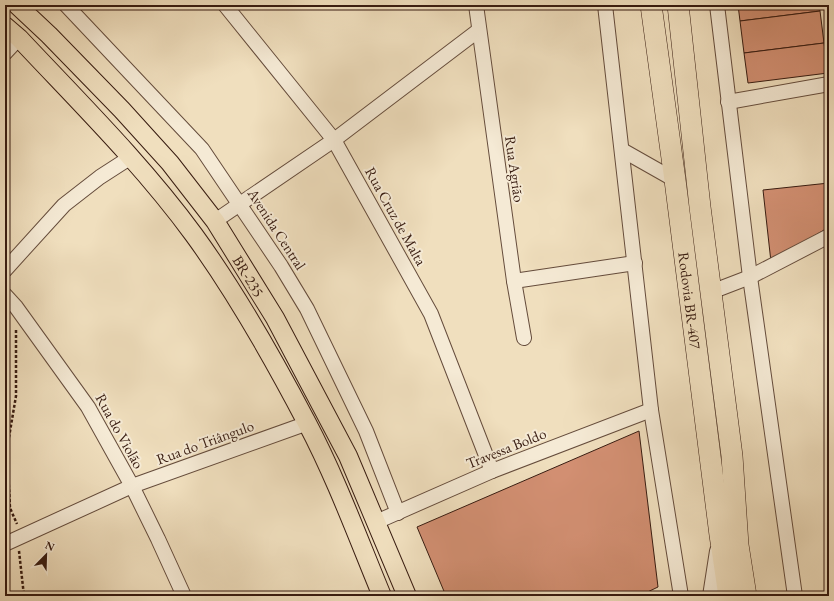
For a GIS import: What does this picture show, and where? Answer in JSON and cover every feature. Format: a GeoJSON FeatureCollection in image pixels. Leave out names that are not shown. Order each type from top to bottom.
{"type":"FeatureCollection","features":[{"type":"Feature","properties":{"kind":"highway","name":"Rodovia BR-407"},"geometry":{"type":"LineString","coordinates":[[651,5],[729,596]]}},
{"type":"Feature","properties":{"kind":"highway","name":"Rodovia BR-407"},"geometry":{"type":"LineString","coordinates":[[678,5],[700,207],[732,456],[738,545],[746,596]]}},
{"type":"Feature","properties":{"kind":"main road","name":"BR-235"},"geometry":{"type":"LineString","coordinates":[[17,5],[49,35],[122,110],[170,163],[216,221],[275,318],[348,456],[407,596]]}},
{"type":"Feature","properties":{"kind":"main road","name":"BR-235"},"geometry":{"type":"LineString","coordinates":[[5,26],[20,38],[131,157],[172,206],[229,288],[258,334],[308,423],[330,470],[382,596]]}},
{"type":"Feature","properties":{"kind":"street","name":"Avenida Central"},"geometry":{"type":"LineString","coordinates":[[66,5],[202,148],[281,266],[307,309],[366,431],[398,512]]}},
{"type":"Feature","properties":{"kind":"street","name":"Rua Cruz de Malta"},"geometry":{"type":"LineString","coordinates":[[225,5],[334,140],[431,314],[492,471]]}},
{"type":"Feature","properties":{"kind":"street","name":"Rua Agrião"},"geometry":{"type":"LineString","coordinates":[[476,5],[514,281],[524,338]]}},
{"type":"Feature","properties":{"kind":"street"},"geometry":{"type":"LineString","coordinates":[[605,5],[651,410],[681,596]]}},
{"type":"Feature","properties":{"kind":"street"},"geometry":{"type":"LineString","coordinates":[[717,5],[750,278],[795,596]]}},
{"type":"Feature","properties":{"kind":"street"},"geometry":{"type":"LineString","coordinates":[[216,221],[334,140],[479,30]]}},
{"type":"Feature","properties":{"kind":"street"},"geometry":{"type":"LineString","coordinates":[[5,53],[20,38]]}},
{"type":"Feature","properties":{"kind":"street"},"geometry":{"type":"LineString","coordinates":[[728,102],[829,84]]}},
{"type":"Feature","properties":{"kind":"street"},"geometry":{"type":"LineString","coordinates":[[622,150],[675,180]]}},
{"type":"Feature","properties":{"kind":"street"},"geometry":{"type":"LineString","coordinates":[[5,270],[64,205],[100,177],[131,157]]}},
{"type":"Feature","properties":{"kind":"street"},"geometry":{"type":"LineString","coordinates":[[711,292],[750,278],[829,236]]}},
{"type":"Feature","properties":{"kind":"street"},"geometry":{"type":"LineString","coordinates":[[514,281],[635,263]]}},
{"type":"Feature","properties":{"kind":"street","name":"Rua do Violão"},"geometry":{"type":"LineString","coordinates":[[5,295],[16,307],[88,407],[132,486],[184,596]]}},
{"type":"Feature","properties":{"kind":"street","name":"Travessa Boldo"},"geometry":{"type":"LineString","coordinates":[[376,522],[492,471],[651,410]]}},
{"type":"Feature","properties":{"kind":"street","name":"Rua do Triângulo"},"geometry":{"type":"LineString","coordinates":[[11,541],[132,486],[308,423]]}},
{"type":"Feature","properties":{"kind":"street"},"geometry":{"type":"LineString","coordinates":[[710,596],[720,535]]}},
{"type":"Feature","properties":{"kind":"path"},"geometry":{"type":"LineString","coordinates":[[16,307],[16,396],[7,449],[10,508],[18,525],[11,541],[24,596]]}},
{"type":"Feature","properties":{"kind":"building"},"geometry":{"type":"Polygon","coordinates":[[[738,5],[819,5],[820,11],[740,21],[738,5]]]}},
{"type":"Feature","properties":{"kind":"building"},"geometry":{"type":"Polygon","coordinates":[[[820,11],[824,43],[744,53],[740,21],[820,11]]]}},
{"type":"Feature","properties":{"kind":"building"},"geometry":{"type":"Polygon","coordinates":[[[824,43],[828,73],[748,83],[744,53],[824,43]]]}},
{"type":"Feature","properties":{"kind":"building"},"geometry":{"type":"Polygon","coordinates":[[[829,183],[829,227],[771,262],[763,190],[829,183]]]}},
{"type":"Feature","properties":{"kind":"building"},"geometry":{"type":"Polygon","coordinates":[[[639,431],[658,587],[639,596],[446,596],[417,527],[639,431]]]}}]}
